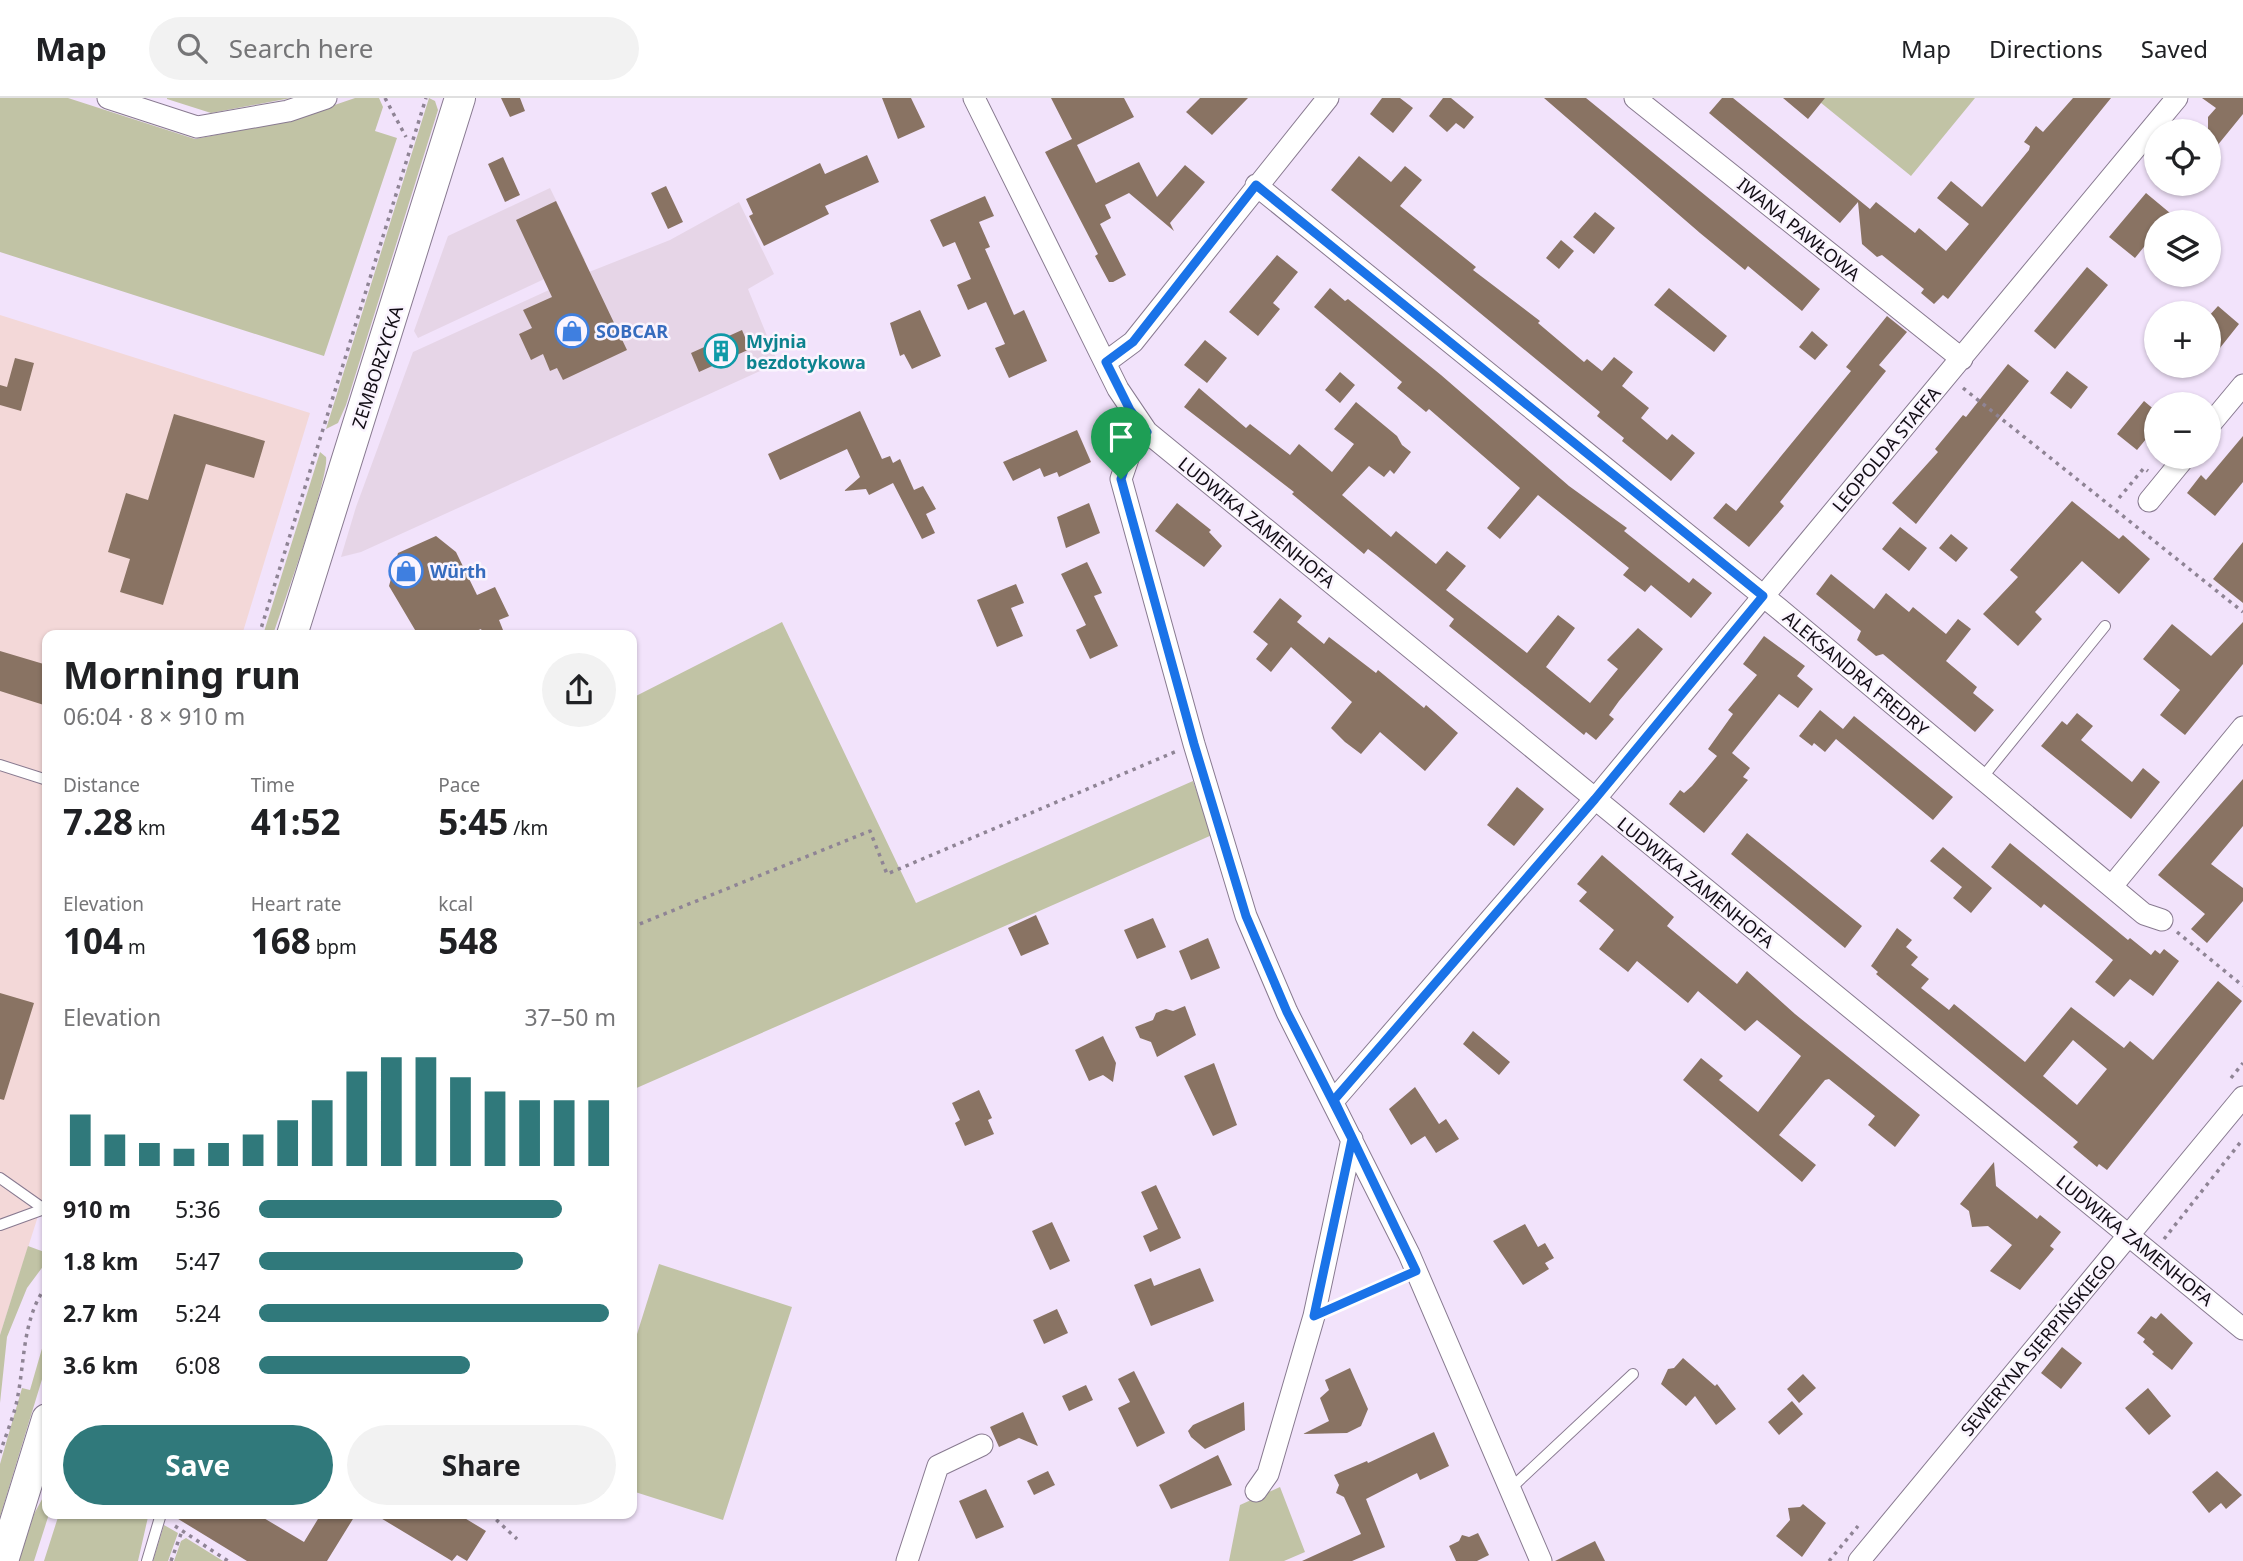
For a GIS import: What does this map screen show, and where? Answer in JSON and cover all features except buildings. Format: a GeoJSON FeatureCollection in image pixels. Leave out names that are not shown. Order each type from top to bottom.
{"type":"FeatureCollection","features":[{"type":"Feature","properties":{"kind":"street"},"geometry":{"type":"LineString","coordinates":[[108,98],[197,127],[288,111],[326,98]]}},
{"type":"Feature","properties":{"kind":"street","name":"ZEMBORZYCKA"},"geometry":{"type":"LineString","coordinates":[[294,630],[460,98]]}},
{"type":"Feature","properties":{"kind":"street","name":"LUDWIKA ZAMENHOFA"},"geometry":{"type":"LineString","coordinates":[[974,98],[1130,410],[1147,432],[2243,1329]]}},
{"type":"Feature","properties":{"kind":"street"},"geometry":{"type":"LineString","coordinates":[[1106,362],[1133,342],[1328,98]]}},
{"type":"Feature","properties":{"kind":"street","name":"IWANA PAWŁOWA"},"geometry":{"type":"LineString","coordinates":[[1635,98],[1962,359]]}},
{"type":"Feature","properties":{"kind":"street","name":"LEOPOLDA STAFFA"},"geometry":{"type":"LineString","coordinates":[[1334,1100],[1595,799],[2176,98]]}},
{"type":"Feature","properties":{"kind":"street","name":"ALEKSANDRA FREDRY"},"geometry":{"type":"LineString","coordinates":[[1256,185],[1763,596],[2144,914],[2162,920]]}},
{"type":"Feature","properties":{"kind":"street"},"geometry":{"type":"LineString","coordinates":[[2221,412],[2243,385]]}},
{"type":"Feature","properties":{"kind":"street"},"geometry":{"type":"LineString","coordinates":[[1147,432],[1131,450],[1121,479],[1194,744],[1246,916],[1287,1012],[1334,1100],[1416,1271],[1541,1561]]}},
{"type":"Feature","properties":{"kind":"street"},"geometry":{"type":"LineString","coordinates":[[2149,500],[2175,469]]}},
{"type":"Feature","properties":{"kind":"street"},"geometry":{"type":"LineString","coordinates":[[2112,886],[2243,727]]}},
{"type":"Feature","properties":{"kind":"street","name":"SEWERYNA SIERPIŃSKIEGO"},"geometry":{"type":"LineString","coordinates":[[1859,1561],[2243,1097]]}},
{"type":"Feature","properties":{"kind":"street"},"geometry":{"type":"LineString","coordinates":[[1256,1491],[1268,1474],[1314,1316],[1352,1139]]}},
{"type":"Feature","properties":{"kind":"street"},"geometry":{"type":"LineString","coordinates":[[2,1561],[42,1435]]}},
{"type":"Feature","properties":{"kind":"street"},"geometry":{"type":"LineString","coordinates":[[907,1561],[938,1466],[982,1445]]}},
{"type":"Feature","properties":{"kind":"lane"},"geometry":{"type":"LineString","coordinates":[[1982,778],[2105,626]]}},
{"type":"Feature","properties":{"kind":"lane"},"geometry":{"type":"LineString","coordinates":[[0,765],[42,778]]}},
{"type":"Feature","properties":{"kind":"lane"},"geometry":{"type":"LineString","coordinates":[[0,1178],[42,1207]]}},
{"type":"Feature","properties":{"kind":"lane"},"geometry":{"type":"LineString","coordinates":[[0,1225],[42,1211]]}},
{"type":"Feature","properties":{"kind":"lane"},"geometry":{"type":"LineString","coordinates":[[1510,1489],[1633,1374]]}},
{"type":"Feature","properties":{"kind":"lane"},"geometry":{"type":"LineString","coordinates":[[147,1561],[160,1519]]}},
{"type":"Feature","properties":{"kind":"path"},"geometry":{"type":"LineString","coordinates":[[386,98],[406,136]]}},
{"type":"Feature","properties":{"kind":"path"},"geometry":{"type":"LineString","coordinates":[[261,630],[426,98]]}},
{"type":"Feature","properties":{"kind":"path"},"geometry":{"type":"LineString","coordinates":[[1961,386],[2243,612]]}},
{"type":"Feature","properties":{"kind":"path"},"geometry":{"type":"LineString","coordinates":[[637,925],[870,831],[887,874],[1194,744]]}},
{"type":"Feature","properties":{"kind":"path"},"geometry":{"type":"LineString","coordinates":[[2162,920],[2243,986]]}},
{"type":"Feature","properties":{"kind":"path"},"geometry":{"type":"LineString","coordinates":[[2152,1255],[2243,1139]]}},
{"type":"Feature","properties":{"kind":"path"},"geometry":{"type":"LineString","coordinates":[[1314,1316],[1416,1271]]}},
{"type":"Feature","properties":{"kind":"path"},"geometry":{"type":"LineString","coordinates":[[0,1453],[18,1396],[22,1348],[42,1292]]}},
{"type":"Feature","properties":{"kind":"path"},"geometry":{"type":"LineString","coordinates":[[166,1519],[228,1561]]}},
{"type":"Feature","properties":{"kind":"path"},"geometry":{"type":"LineString","coordinates":[[495,1519],[517,1539]]}},
{"type":"Feature","properties":{"kind":"path"},"geometry":{"type":"LineString","coordinates":[[171,1561],[182,1531]]}},
{"type":"Feature","properties":{"kind":"shaded area"},"geometry":{"type":"Polygon","coordinates":[[[550,188],[585,260],[418,338],[414,331],[448,236],[550,188]]]}},
{"type":"Feature","properties":{"kind":"shaded area"},"geometry":{"type":"Polygon","coordinates":[[[739,202],[774,274],[748,289],[778,363],[361,552],[341,557],[356,507],[413,352],[584,274],[670,240],[739,202]]]}},
{"type":"Feature","properties":{"kind":"shaded area"},"geometry":{"type":"Polygon","coordinates":[[[0,315],[310,413],[244,630],[42,630],[42,1204],[0,1335],[0,315]]]}},
{"type":"Feature","properties":{"kind":"green space"},"geometry":{"type":"Polygon","coordinates":[[[0,98],[68,98],[195,139],[288,121],[355,98],[379,98],[383,107],[375,131],[397,138],[324,356],[0,252],[0,98]]]}},
{"type":"Feature","properties":{"kind":"green space"},"geometry":{"type":"Polygon","coordinates":[[[167,98],[291,98],[211,113],[167,99],[167,98]]]}},
{"type":"Feature","properties":{"kind":"green space"},"geometry":{"type":"Polygon","coordinates":[[[429,98],[435,101],[438,110],[346,405],[338,423],[326,429],[429,98]]]}},
{"type":"Feature","properties":{"kind":"green space"},"geometry":{"type":"Polygon","coordinates":[[[1815,98],[1975,98],[1911,176],[1815,98]]]}},
{"type":"Feature","properties":{"kind":"green space"},"geometry":{"type":"Polygon","coordinates":[[[320,452],[326,457],[321,489],[275,630],[265,630],[320,452]]]}},
{"type":"Feature","properties":{"kind":"green space"},"geometry":{"type":"Polygon","coordinates":[[[782,622],[916,903],[1193,781],[1212,835],[637,1088],[637,695],[782,622]]]}},
{"type":"Feature","properties":{"kind":"green space"},"geometry":{"type":"Polygon","coordinates":[[[28,1246],[42,1251],[42,1268],[27,1288],[7,1337],[0,1403],[0,1335],[28,1246]]]}},
{"type":"Feature","properties":{"kind":"green space"},"geometry":{"type":"Polygon","coordinates":[[[659,1264],[792,1307],[723,1520],[637,1493],[637,1334],[659,1264]]]}},
{"type":"Feature","properties":{"kind":"green space"},"geometry":{"type":"Polygon","coordinates":[[[42,1348],[42,1379],[0,1517],[0,1464],[22,1388],[30,1390],[42,1348]]]}},
{"type":"Feature","properties":{"kind":"green space"},"geometry":{"type":"Polygon","coordinates":[[[1280,1487],[1305,1552],[1284,1561],[1229,1561],[1240,1505],[1280,1487]]]}},
{"type":"Feature","properties":{"kind":"green space"},"geometry":{"type":"Polygon","coordinates":[[[42,1499],[42,1519],[47,1519],[34,1561],[19,1561],[34,1514],[42,1499]]]}},
{"type":"Feature","properties":{"kind":"green space"},"geometry":{"type":"Polygon","coordinates":[[[57,1519],[148,1519],[138,1561],[44,1561],[57,1519]]]}},
{"type":"Feature","properties":{"kind":"green space"},"geometry":{"type":"Polygon","coordinates":[[[164,1525],[178,1533],[168,1561],[153,1561],[164,1525]]]}},
{"type":"Feature","properties":{"kind":"green space"},"geometry":{"type":"Polygon","coordinates":[[[186,1538],[223,1561],[174,1561],[181,1541],[186,1538]]]}},
{"type":"Feature","properties":{"kind":"place","name":"SOBCAR"},"geometry":{"type":"Point","coordinates":[572,331]}},
{"type":"Feature","properties":{"kind":"place","name":"Myjnia bezdotykowa"},"geometry":{"type":"Point","coordinates":[721,351]}},
{"type":"Feature","properties":{"kind":"place","name":"Würth"},"geometry":{"type":"Point","coordinates":[406,571]}},
{"type":"Feature","properties":{"kind":"route"},"geometry":{"type":"LineString","coordinates":[[1256,185],[1763,596],[1595,799],[1334,1100],[1416,1271],[1314,1316],[1352,1139],[1287,1012],[1246,916],[1194,744],[1121,479],[1131,450],[1147,432],[1130,410],[1106,362],[1133,342],[1256,185]]}}]}
